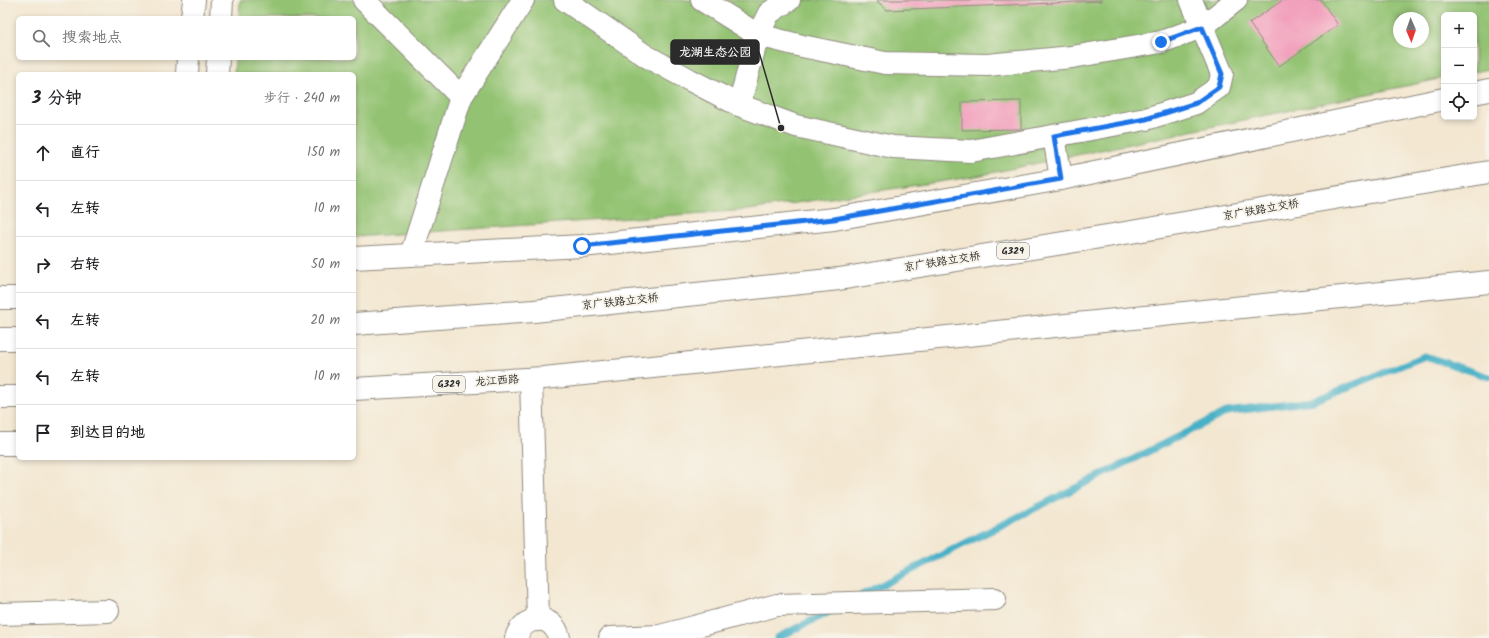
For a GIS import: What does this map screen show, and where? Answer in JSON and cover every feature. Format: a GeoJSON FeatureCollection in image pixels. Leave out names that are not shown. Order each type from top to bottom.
{"type":"FeatureCollection","features":[{"type":"Feature","properties":{"kind":"main road"},"geometry":{"type":"LineString","coordinates":[[192,16],[194,0]]}},
{"type":"Feature","properties":{"kind":"main road"},"geometry":{"type":"LineString","coordinates":[[364,0],[461,97]]}},
{"type":"Feature","properties":{"kind":"main road"},"geometry":{"type":"LineString","coordinates":[[411,254],[461,97],[523,0]]}},
{"type":"Feature","properties":{"kind":"main road"},"geometry":{"type":"LineString","coordinates":[[565,0],[646,56],[739,105],[796,126],[893,147],[971,151],[1146,119],[1196,103],[1219,87],[1222,74],[1191,0]]}},
{"type":"Feature","properties":{"kind":"main road"},"geometry":{"type":"LineString","coordinates":[[702,0],[758,35],[802,46],[885,63],[987,65],[1072,57],[1161,42],[1202,27],[1236,0]]}},
{"type":"Feature","properties":{"kind":"main road"},"geometry":{"type":"LineString","coordinates":[[739,105],[758,35],[769,14],[789,0]]}},
{"type":"Feature","properties":{"kind":"main road"},"geometry":{"type":"LineString","coordinates":[[187,72],[188,60]]}},
{"type":"Feature","properties":{"kind":"main road"},"geometry":{"type":"LineString","coordinates":[[218,60],[218,72]]}},
{"type":"Feature","properties":{"kind":"main road"},"geometry":{"type":"LineString","coordinates":[[1477,92],[1489,90]]}},
{"type":"Feature","properties":{"kind":"main road"},"geometry":{"type":"LineString","coordinates":[[356,258],[582,246],[834,219],[1061,179],[1441,100]]}},
{"type":"Feature","properties":{"kind":"main road"},"geometry":{"type":"LineString","coordinates":[[1054,136],[1061,179]]}},
{"type":"Feature","properties":{"kind":"main road","name":"京广铁路立交桥"},"geometry":{"type":"LineString","coordinates":[[402,322],[534,311],[839,278],[1113,235],[1489,172]]}},
{"type":"Feature","properties":{"kind":"main road","name":"G329"},"geometry":{"type":"LineString","coordinates":[[538,378],[1489,282]]}},
{"type":"Feature","properties":{"kind":"main road"},"geometry":{"type":"LineString","coordinates":[[0,298],[16,298]]}},
{"type":"Feature","properties":{"kind":"main road"},"geometry":{"type":"LineString","coordinates":[[356,316],[402,322]]}},
{"type":"Feature","properties":{"kind":"main road","name":"G329"},"geometry":{"type":"LineString","coordinates":[[356,324],[402,322]]}},
{"type":"Feature","properties":{"kind":"main road"},"geometry":{"type":"LineString","coordinates":[[0,339],[16,339]]}},
{"type":"Feature","properties":{"kind":"main road"},"geometry":{"type":"LineString","coordinates":[[538,378],[538,620]]}},
{"type":"Feature","properties":{"kind":"main road","name":"龙江西路"},"geometry":{"type":"LineString","coordinates":[[356,389],[538,378]]}},
{"type":"Feature","properties":{"kind":"main road"},"geometry":{"type":"LineString","coordinates":[[356,398],[398,387]]}},
{"type":"Feature","properties":{"kind":"main road"},"geometry":{"type":"LineString","coordinates":[[0,397],[16,397]]}},
{"type":"Feature","properties":{"kind":"main road"},"geometry":{"type":"LineString","coordinates":[[0,444],[16,444]]}},
{"type":"Feature","properties":{"kind":"main road"},"geometry":{"type":"LineString","coordinates":[[610,638],[660,636],[777,605],[995,599]]}},
{"type":"Feature","properties":{"kind":"main road"},"geometry":{"type":"LineString","coordinates":[[0,614],[108,612]]}},
{"type":"Feature","properties":{"kind":"main road"},"geometry":{"type":"LineString","coordinates":[[510,638],[522,626],[532,620],[538,620],[550,624],[555,628],[559,638]]}},
{"type":"Feature","properties":{"kind":"green space"},"geometry":{"type":"Polygon","coordinates":[[[240,0],[1489,0],[1489,69],[1477,71],[1477,12],[1441,12],[1441,79],[972,177],[749,210],[356,237],[356,72],[234,72],[235,60],[356,60],[356,16],[239,16],[240,0]]]}},
{"type":"Feature","properties":{"kind":"building"},"geometry":{"type":"Polygon","coordinates":[[[876,0],[1102,0],[1102,1],[887,10],[876,0]]]}},
{"type":"Feature","properties":{"kind":"building"},"geometry":{"type":"Polygon","coordinates":[[[1283,0],[1321,0],[1338,25],[1279,66],[1249,23],[1283,0]]]}},
{"type":"Feature","properties":{"kind":"building"},"geometry":{"type":"Polygon","coordinates":[[[1021,101],[1021,129],[962,130],[962,102],[1021,101]]]}},
{"type":"Feature","properties":{"kind":"waterway"},"geometry":{"type":"LineString","coordinates":[[862,595],[1227,412],[1313,401],[1425,356],[1489,377]]}},
{"type":"Feature","properties":{"kind":"waterway"},"geometry":{"type":"LineString","coordinates":[[777,638],[831,611]]}},
{"type":"Feature","properties":{"kind":"place","name":"龙湖生态公园"},"geometry":{"type":"Point","coordinates":[781,128]}},
{"type":"Feature","properties":{"kind":"route"},"geometry":{"type":"LineString","coordinates":[[582,246],[834,219],[1061,179],[1054,136],[1146,119],[1196,103],[1219,87],[1222,74],[1202,27],[1161,42]]}}]}
